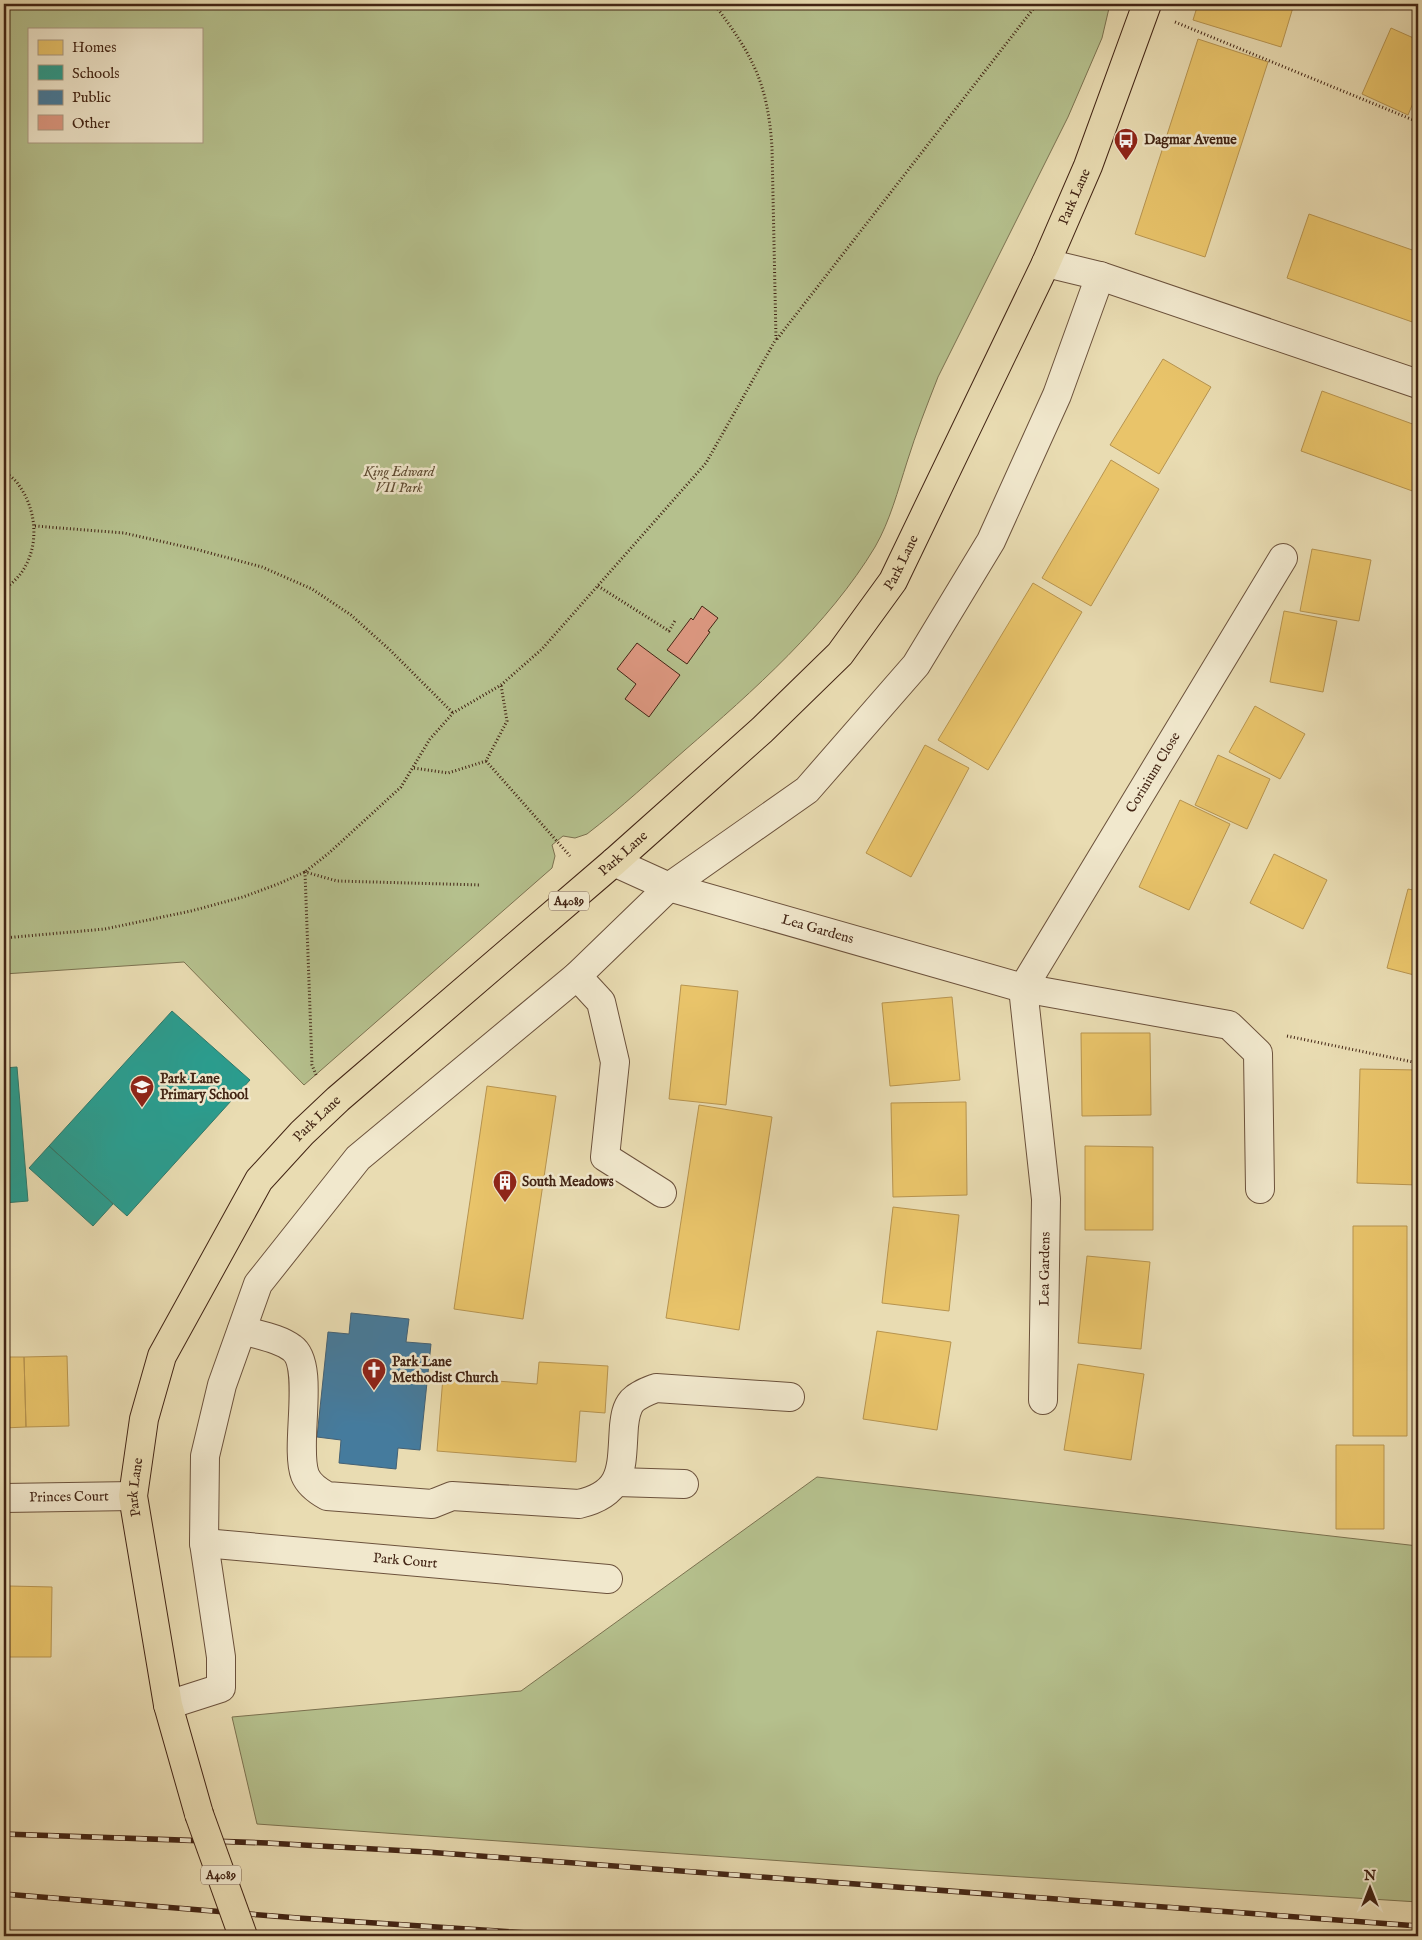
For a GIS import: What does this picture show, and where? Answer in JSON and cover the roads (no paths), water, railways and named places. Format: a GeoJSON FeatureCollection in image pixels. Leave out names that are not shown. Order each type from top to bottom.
{"type":"FeatureCollection","features":[{"type":"Feature","properties":{"kind":"main road","name":"Park Lane"},"geometry":{"type":"LineString","coordinates":[[244,1936],[199,1814],[168,1705],[133,1496],[144,1419],[162,1356],[259,1180],[302,1133],[338,1099],[614,862],[762,730],[840,654],[893,581],[1046,263],[1088,166],[1147,7]]}},
{"type":"Feature","properties":{"kind":"street"},"geometry":{"type":"LineString","coordinates":[[1046,263],[1100,276],[1418,384]]}},
{"type":"Feature","properties":{"kind":"street"},"geometry":{"type":"LineString","coordinates":[[168,1705],[221,1688],[221,1657],[204,1542],[205,1456],[222,1385],[258,1284],[358,1158],[577,976],[669,887],[808,790],[916,665],[991,541],[1056,395],[1100,276]]}},
{"type":"Feature","properties":{"kind":"street","name":"Corinium Close"},"geometry":{"type":"LineString","coordinates":[[1023,988],[1283,558]]}},
{"type":"Feature","properties":{"kind":"street","name":"Lea Gardens"},"geometry":{"type":"LineString","coordinates":[[614,862],[669,887],[1023,988],[1230,1025],[1258,1052],[1260,1189]]}},
{"type":"Feature","properties":{"kind":"street"},"geometry":{"type":"LineString","coordinates":[[577,976],[601,1002],[615,1062],[605,1157],[662,1193]]}},
{"type":"Feature","properties":{"kind":"street","name":"Lea Gardens"},"geometry":{"type":"LineString","coordinates":[[1023,988],[1046,1199],[1042,1400]]}},
{"type":"Feature","properties":{"kind":"street"},"geometry":{"type":"LineString","coordinates":[[242,1330],[274,1339],[294,1348],[301,1360],[304,1374],[302,1459],[305,1476],[315,1489],[327,1496],[432,1504],[452,1496],[579,1504],[592,1501],[610,1490],[617,1482],[622,1459],[625,1414],[632,1401],[642,1394],[656,1388],[790,1397]]}},
{"type":"Feature","properties":{"kind":"street"},"geometry":{"type":"LineString","coordinates":[[617,1482],[684,1484]]}},
{"type":"Feature","properties":{"kind":"street","name":"Princes Court"},"geometry":{"type":"LineString","coordinates":[[4,1498],[133,1496]]}},
{"type":"Feature","properties":{"kind":"street","name":"Park Court"},"geometry":{"type":"LineString","coordinates":[[204,1542],[608,1579]]}},
{"type":"Feature","properties":{"kind":"railway"},"geometry":{"type":"LineString","coordinates":[[4,1834],[267,1843],[427,1852],[1418,1926]]}},
{"type":"Feature","properties":{"kind":"railway"},"geometry":{"type":"LineString","coordinates":[[4,1894],[298,1918],[575,1936]]}},
{"type":"Feature","properties":{"kind":"place","name":"Dagmar Avenue"},"geometry":{"type":"Point","coordinates":[1126,161]}},
{"type":"Feature","properties":{"kind":"place","name":"Park Lane Primary School"},"geometry":{"type":"Point","coordinates":[142,1108]}},
{"type":"Feature","properties":{"kind":"place","name":"South Meadows"},"geometry":{"type":"Point","coordinates":[505,1203]}},
{"type":"Feature","properties":{"kind":"place","name":"Park Lane Methodist Church"},"geometry":{"type":"Point","coordinates":[374,1391]}},
{"type":"Feature","properties":{"kind":"park label","name":"King Edward VII Park"},"geometry":{"type":"Point","coordinates":[399,480]}}]}
